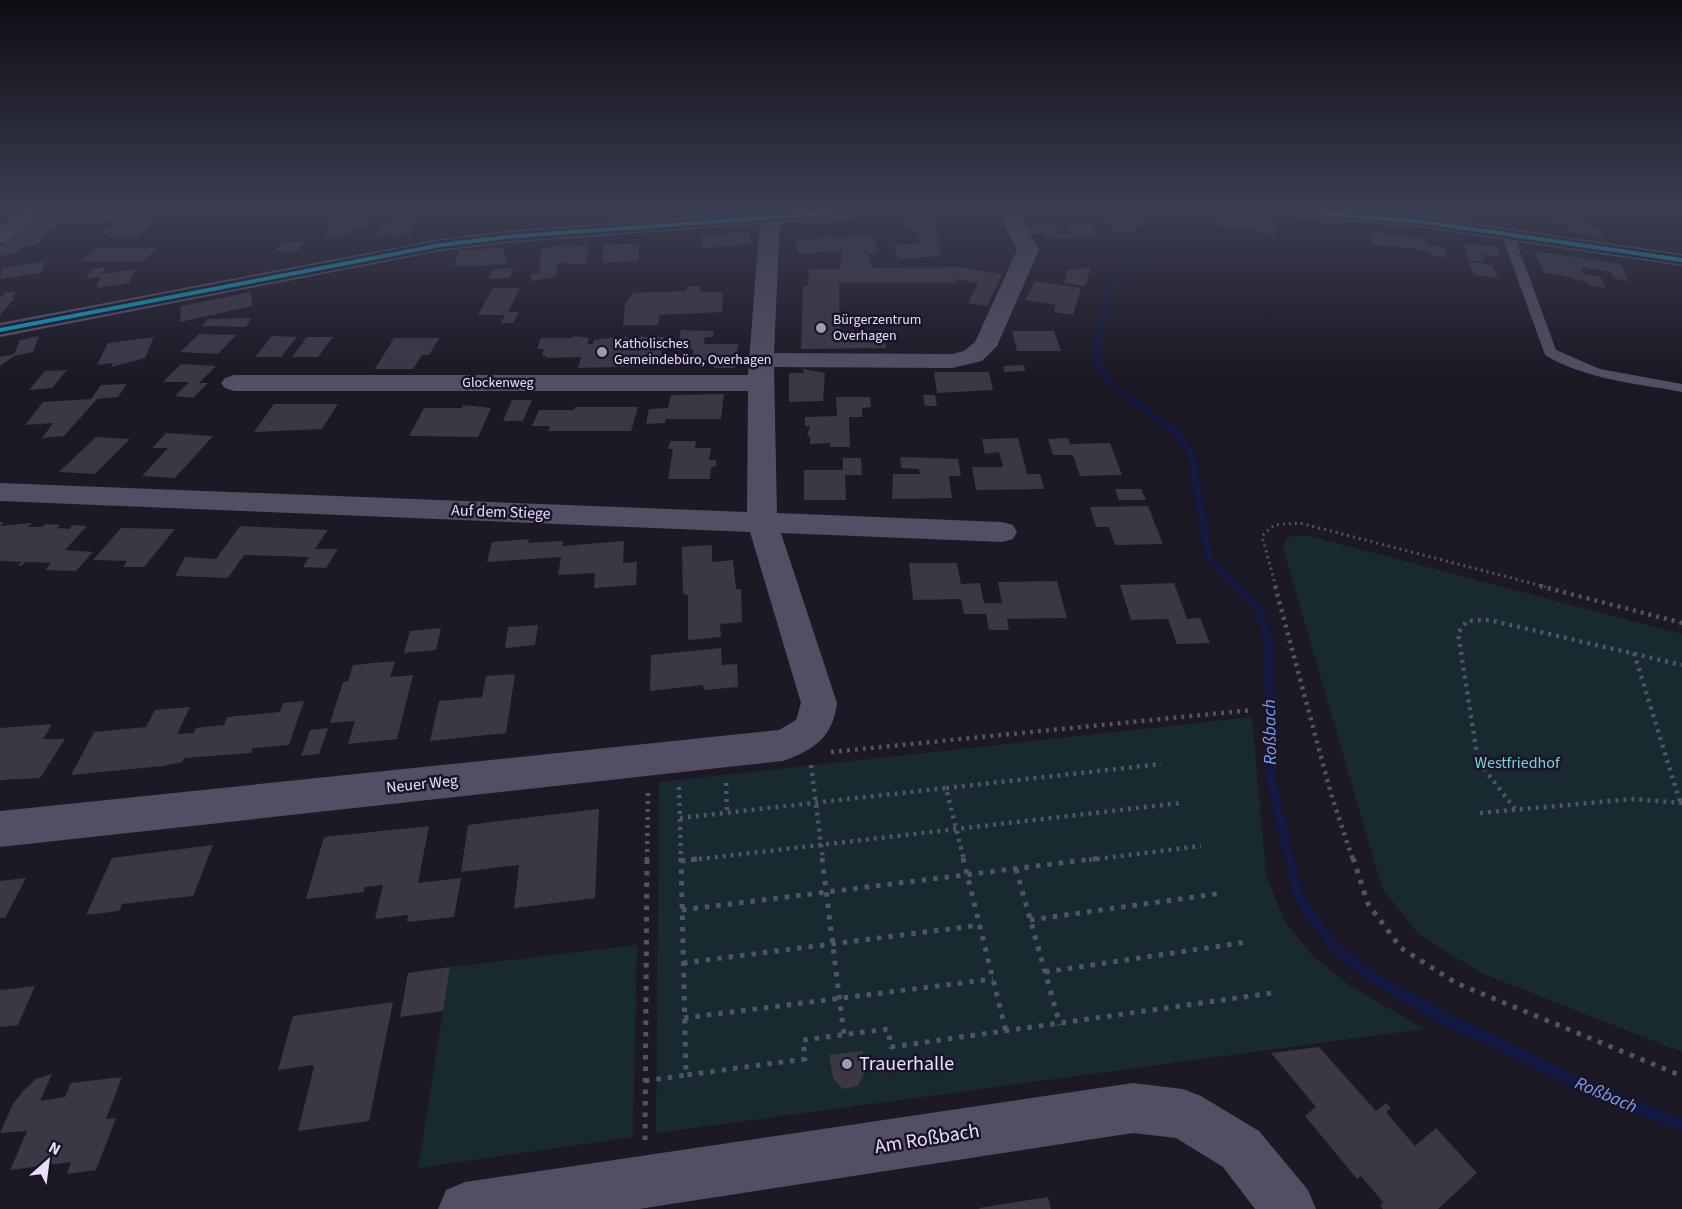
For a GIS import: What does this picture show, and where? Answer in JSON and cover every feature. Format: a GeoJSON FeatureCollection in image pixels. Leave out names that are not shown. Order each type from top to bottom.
{"type":"FeatureCollection","features":[{"type":"Feature","properties":{"kind":"main road"},"geometry":{"type":"LineString","coordinates":[[0,330],[335,265]]}},
{"type":"Feature","properties":{"kind":"street"},"geometry":{"type":"LineString","coordinates":[[767,265],[761,372],[762,522],[812,731]]}},
{"type":"Feature","properties":{"kind":"street","name":"Glockenweg"},"geometry":{"type":"LineString","coordinates":[[234,383],[761,372],[952,361],[973,356],[985,346],[1021,265]]}},
{"type":"Feature","properties":{"kind":"street","name":"Auf dem Stiege"},"geometry":{"type":"LineString","coordinates":[[0,492],[1002,532]]}},
{"type":"Feature","properties":{"kind":"street","name":"Neuer Weg"},"geometry":{"type":"LineString","coordinates":[[0,829],[783,745],[812,731]]}},
{"type":"Feature","properties":{"kind":"street","name":"Am Roßbach"},"geometry":{"type":"LineString","coordinates":[[465,1209],[531,1204],[645,1181],[1133,1108],[1183,1114],[1241,1149],[1289,1209]]}},
{"type":"Feature","properties":{"kind":"lane"},"geometry":{"type":"LineString","coordinates":[[1519,265],[1550,352],[1565,362],[1587,369],[1682,388]]}},
{"type":"Feature","properties":{"kind":"path"},"geometry":{"type":"LineString","coordinates":[[1682,623],[1300,523],[1274,525],[1262,536],[1331,794],[1368,904],[1401,948],[1456,982],[1682,1076]]}},
{"type":"Feature","properties":{"kind":"path"},"geometry":{"type":"LineString","coordinates":[[1515,809],[1478,761],[1458,633],[1467,621],[1489,620],[1682,665]]}},
{"type":"Feature","properties":{"kind":"path"},"geometry":{"type":"LineString","coordinates":[[1480,813],[1633,799],[1681,802],[1634,653]]}},
{"type":"Feature","properties":{"kind":"path"},"geometry":{"type":"LineString","coordinates":[[844,1035],[816,803],[812,731],[1252,710]]}},
{"type":"Feature","properties":{"kind":"path"},"geometry":{"type":"LineString","coordinates":[[645,1181],[648,760]]}},
{"type":"Feature","properties":{"kind":"path"},"geometry":{"type":"LineString","coordinates":[[680,818],[1161,764]]}},
{"type":"Feature","properties":{"kind":"path"},"geometry":{"type":"LineString","coordinates":[[726,782],[727,813]]}},
{"type":"Feature","properties":{"kind":"path"},"geometry":{"type":"LineString","coordinates":[[680,786],[686,1075]]}},
{"type":"Feature","properties":{"kind":"path"},"geometry":{"type":"LineString","coordinates":[[946,788],[1006,1032]]}},
{"type":"Feature","properties":{"kind":"path"},"geometry":{"type":"LineString","coordinates":[[681,861],[1179,803]]}},
{"type":"Feature","properties":{"kind":"path"},"geometry":{"type":"LineString","coordinates":[[682,910],[1201,846]]}},
{"type":"Feature","properties":{"kind":"path"},"geometry":{"type":"LineString","coordinates":[[1016,869],[1060,1024]]}},
{"type":"Feature","properties":{"kind":"path"},"geometry":{"type":"LineString","coordinates":[[1030,920],[1223,893]]}},
{"type":"Feature","properties":{"kind":"path"},"geometry":{"type":"LineString","coordinates":[[683,963],[980,925]]}},
{"type":"Feature","properties":{"kind":"path"},"geometry":{"type":"LineString","coordinates":[[1045,972],[1247,942]]}},
{"type":"Feature","properties":{"kind":"path"},"geometry":{"type":"LineString","coordinates":[[684,1018],[993,979]]}},
{"type":"Feature","properties":{"kind":"path"},"geometry":{"type":"LineString","coordinates":[[645,1081],[805,1059],[803,1040],[888,1029],[891,1047],[1272,993]]}},
{"type":"Feature","properties":{"kind":"green space","name":"Westfriedhof"},"geometry":{"type":"Polygon","coordinates":[[[1306,535],[1682,634],[1682,1052],[1483,974],[1419,935],[1382,888],[1283,548],[1287,537],[1306,535]]]}},
{"type":"Feature","properties":{"kind":"green space"},"geometry":{"type":"Polygon","coordinates":[[[1252,717],[1266,874],[1285,922],[1312,955],[1349,985],[1424,1029],[656,1133],[659,782],[1252,717]]]}},
{"type":"Feature","properties":{"kind":"green space"},"geometry":{"type":"Polygon","coordinates":[[[637,945],[633,1137],[418,1168],[450,967],[637,945]]]}},
{"type":"Feature","properties":{"kind":"building"},"geometry":{"type":"Polygon","coordinates":[[[44,265],[41,273],[0,279],[2,268],[44,265]]]}},
{"type":"Feature","properties":{"kind":"building"},"geometry":{"type":"Polygon","coordinates":[[[540,265],[557,265],[556,277],[531,281],[531,274],[539,273],[540,265]]]}},
{"type":"Feature","properties":{"kind":"building"},"geometry":{"type":"Polygon","coordinates":[[[840,265],[872,265],[873,268],[958,267],[1002,274],[987,306],[968,303],[978,283],[955,279],[956,283],[839,283],[840,335],[885,337],[886,348],[801,349],[803,286],[808,286],[809,269],[840,269],[840,265]]]}},
{"type":"Feature","properties":{"kind":"building"},"geometry":{"type":"Polygon","coordinates":[[[1470,265],[1492,265],[1498,278],[1474,275],[1470,265]]]}},
{"type":"Feature","properties":{"kind":"building"},"geometry":{"type":"Polygon","coordinates":[[[1541,265],[1622,265],[1628,281],[1613,278],[1611,272],[1580,267],[1584,274],[1600,276],[1606,288],[1590,286],[1588,282],[1570,277],[1544,273],[1541,265]]]}},
{"type":"Feature","properties":{"kind":"building"},"geometry":{"type":"Polygon","coordinates":[[[105,267],[102,274],[138,269],[133,273],[130,283],[96,288],[100,277],[86,279],[91,269],[105,267]]]}},
{"type":"Feature","properties":{"kind":"building"},"geometry":{"type":"Polygon","coordinates":[[[514,268],[509,278],[488,279],[493,269],[514,268]]]}},
{"type":"Feature","properties":{"kind":"building"},"geometry":{"type":"Polygon","coordinates":[[[1091,268],[1085,286],[1064,283],[1068,270],[1091,268]]]}},
{"type":"Feature","properties":{"kind":"building"},"geometry":{"type":"Polygon","coordinates":[[[1035,281],[1081,288],[1073,315],[1054,312],[1056,305],[1025,300],[1035,281]]]}},
{"type":"Feature","properties":{"kind":"building"},"geometry":{"type":"Polygon","coordinates":[[[687,286],[700,286],[700,291],[723,293],[722,312],[660,315],[658,325],[623,325],[625,303],[633,293],[686,291],[687,286]]]}},
{"type":"Feature","properties":{"kind":"building"},"geometry":{"type":"Polygon","coordinates":[[[493,288],[520,288],[508,312],[519,312],[513,323],[501,323],[505,315],[478,315],[493,288]]]}},
{"type":"Feature","properties":{"kind":"building"},"geometry":{"type":"Polygon","coordinates":[[[5,292],[16,292],[11,297],[16,297],[0,315],[0,298],[5,292]]]}},
{"type":"Feature","properties":{"kind":"building"},"geometry":{"type":"Polygon","coordinates":[[[251,292],[252,306],[180,322],[181,306],[251,292]]]}},
{"type":"Feature","properties":{"kind":"building"},"geometry":{"type":"Polygon","coordinates":[[[251,318],[246,327],[202,326],[208,319],[251,318]]]}},
{"type":"Feature","properties":{"kind":"building"},"geometry":{"type":"Polygon","coordinates":[[[681,330],[714,331],[713,337],[705,337],[704,344],[738,344],[735,368],[714,368],[715,360],[691,361],[694,349],[687,350],[688,339],[679,340],[681,330]]]}},
{"type":"Feature","properties":{"kind":"building"},"geometry":{"type":"Polygon","coordinates":[[[1012,331],[1054,331],[1061,351],[1017,351],[1012,331]]]}},
{"type":"Feature","properties":{"kind":"building"},"geometry":{"type":"Polygon","coordinates":[[[199,334],[236,335],[218,354],[180,352],[199,334]]]}},
{"type":"Feature","properties":{"kind":"building"},"geometry":{"type":"Polygon","coordinates":[[[39,336],[33,352],[14,356],[0,366],[0,357],[14,354],[20,340],[39,336]]]}},
{"type":"Feature","properties":{"kind":"building"},"geometry":{"type":"Polygon","coordinates":[[[272,336],[297,337],[281,357],[255,357],[272,336]]]}},
{"type":"Feature","properties":{"kind":"building","name":"Katholisches Gemeindebüro, Overhagen"},"geometry":{"type":"Polygon","coordinates":[[[575,336],[589,338],[587,344],[593,344],[594,340],[616,337],[664,337],[659,366],[578,368],[581,357],[546,358],[542,356],[544,349],[537,349],[541,338],[575,336]]]}},
{"type":"Feature","properties":{"kind":"building"},"geometry":{"type":"Polygon","coordinates":[[[154,337],[145,358],[111,367],[113,363],[97,365],[108,343],[154,337]]]}},
{"type":"Feature","properties":{"kind":"building"},"geometry":{"type":"Polygon","coordinates":[[[307,337],[333,337],[318,357],[292,357],[307,337]]]}},
{"type":"Feature","properties":{"kind":"building"},"geometry":{"type":"Polygon","coordinates":[[[394,338],[439,338],[429,355],[422,355],[413,369],[375,369],[394,338]]]}},
{"type":"Feature","properties":{"kind":"building"},"geometry":{"type":"Polygon","coordinates":[[[181,364],[216,366],[199,383],[208,383],[193,398],[175,396],[189,382],[163,382],[181,364]]]}},
{"type":"Feature","properties":{"kind":"building"},"geometry":{"type":"Polygon","coordinates":[[[1024,365],[1025,371],[1004,372],[1003,366],[1024,365]]]}},
{"type":"Feature","properties":{"kind":"building"},"geometry":{"type":"Polygon","coordinates":[[[803,369],[825,373],[823,401],[789,402],[789,373],[804,373],[803,369]]]}},
{"type":"Feature","properties":{"kind":"building"},"geometry":{"type":"Polygon","coordinates":[[[67,370],[52,388],[29,390],[45,371],[67,370]]]}},
{"type":"Feature","properties":{"kind":"building"},"geometry":{"type":"Polygon","coordinates":[[[934,372],[989,372],[993,390],[937,393],[934,372]]]}},
{"type":"Feature","properties":{"kind":"building"},"geometry":{"type":"Polygon","coordinates":[[[127,384],[118,397],[97,399],[64,436],[42,438],[53,423],[25,425],[43,402],[91,399],[101,385],[127,384]]]}},
{"type":"Feature","properties":{"kind":"building"},"geometry":{"type":"Polygon","coordinates":[[[724,394],[721,419],[666,419],[665,423],[646,424],[649,409],[668,408],[671,395],[724,394]]]}},
{"type":"Feature","properties":{"kind":"building"},"geometry":{"type":"Polygon","coordinates":[[[923,395],[935,395],[937,406],[925,406],[923,395]]]}},
{"type":"Feature","properties":{"kind":"building"},"geometry":{"type":"Polygon","coordinates":[[[836,397],[870,397],[871,407],[862,408],[862,417],[849,417],[850,447],[830,447],[830,443],[810,444],[810,436],[807,437],[810,426],[805,426],[805,417],[837,416],[836,397]]]}},
{"type":"Feature","properties":{"kind":"building"},"geometry":{"type":"Polygon","coordinates":[[[512,400],[532,400],[523,421],[503,421],[512,400]]]}},
{"type":"Feature","properties":{"kind":"building"},"geometry":{"type":"Polygon","coordinates":[[[274,404],[338,404],[322,429],[254,432],[274,404]]]}},
{"type":"Feature","properties":{"kind":"building"},"geometry":{"type":"Polygon","coordinates":[[[463,405],[491,408],[478,437],[409,436],[424,408],[462,408],[463,405]]]}},
{"type":"Feature","properties":{"kind":"building"},"geometry":{"type":"Polygon","coordinates":[[[575,407],[638,407],[631,431],[548,431],[550,426],[532,426],[539,410],[574,410],[575,407]]]}},
{"type":"Feature","properties":{"kind":"building"},"geometry":{"type":"Polygon","coordinates":[[[166,433],[213,436],[175,478],[142,476],[168,448],[152,448],[166,433]]]}},
{"type":"Feature","properties":{"kind":"building"},"geometry":{"type":"Polygon","coordinates":[[[96,437],[130,439],[95,474],[59,472],[96,437]]]}},
{"type":"Feature","properties":{"kind":"building"},"geometry":{"type":"Polygon","coordinates":[[[1018,438],[1027,474],[1040,474],[1044,489],[976,490],[972,467],[1003,467],[999,452],[985,454],[982,439],[1018,438]]]}},
{"type":"Feature","properties":{"kind":"building"},"geometry":{"type":"Polygon","coordinates":[[[1068,438],[1070,444],[1110,443],[1122,475],[1080,476],[1073,455],[1053,455],[1048,439],[1068,438]]]}},
{"type":"Feature","properties":{"kind":"building"},"geometry":{"type":"Polygon","coordinates":[[[670,441],[696,441],[695,448],[711,448],[709,460],[716,460],[716,466],[711,467],[710,479],[668,479],[673,449],[668,449],[670,441]]]}},
{"type":"Feature","properties":{"kind":"building"},"geometry":{"type":"Polygon","coordinates":[[[843,458],[861,458],[862,475],[845,475],[846,500],[804,500],[804,470],[843,470],[843,458]]]}},
{"type":"Feature","properties":{"kind":"building"},"geometry":{"type":"Polygon","coordinates":[[[900,458],[958,459],[961,476],[949,476],[952,498],[892,499],[893,474],[920,474],[919,469],[901,468],[900,458]]]}},
{"type":"Feature","properties":{"kind":"building"},"geometry":{"type":"Polygon","coordinates":[[[1115,489],[1141,489],[1146,500],[1119,500],[1115,489]]]}},
{"type":"Feature","properties":{"kind":"building"},"geometry":{"type":"Polygon","coordinates":[[[1148,506],[1163,544],[1115,545],[1109,527],[1096,527],[1090,507],[1148,506]]]}},
{"type":"Feature","properties":{"kind":"building"},"geometry":{"type":"Polygon","coordinates":[[[32,523],[28,527],[42,527],[45,524],[60,525],[57,528],[69,529],[73,525],[87,526],[65,550],[93,552],[76,571],[45,570],[51,563],[25,562],[21,566],[18,565],[22,562],[0,561],[0,526],[32,523]]]}},
{"type":"Feature","properties":{"kind":"building"},"geometry":{"type":"Polygon","coordinates":[[[240,526],[328,530],[315,549],[338,549],[326,568],[303,567],[309,557],[244,555],[228,578],[175,576],[185,557],[216,559],[240,526]]]}},
{"type":"Feature","properties":{"kind":"building"},"geometry":{"type":"Polygon","coordinates":[[[121,528],[175,529],[144,567],[123,567],[127,561],[93,560],[121,528]]]}},
{"type":"Feature","properties":{"kind":"building"},"geometry":{"type":"Polygon","coordinates":[[[529,539],[528,543],[563,541],[562,546],[624,541],[623,563],[637,562],[636,585],[594,588],[595,573],[558,575],[561,557],[487,562],[492,542],[529,539]]]}},
{"type":"Feature","properties":{"kind":"building"},"geometry":{"type":"Polygon","coordinates":[[[712,545],[712,562],[733,560],[736,589],[741,589],[742,622],[720,624],[721,637],[688,640],[688,595],[683,594],[682,547],[712,545]]]}},
{"type":"Feature","properties":{"kind":"building"},"geometry":{"type":"Polygon","coordinates":[[[909,563],[957,563],[961,584],[980,583],[984,603],[1002,603],[998,582],[1057,581],[1067,618],[1007,619],[1009,630],[989,630],[986,614],[964,614],[961,599],[913,600],[909,563]]]}},
{"type":"Feature","properties":{"kind":"building"},"geometry":{"type":"Polygon","coordinates":[[[1174,583],[1187,619],[1200,618],[1210,643],[1177,644],[1168,619],[1131,620],[1120,585],[1174,583]]]}},
{"type":"Feature","properties":{"kind":"building"},"geometry":{"type":"Polygon","coordinates":[[[538,625],[535,645],[505,648],[508,627],[538,625]]]}},
{"type":"Feature","properties":{"kind":"building"},"geometry":{"type":"Polygon","coordinates":[[[441,628],[436,650],[404,653],[410,631],[441,628]]]}},
{"type":"Feature","properties":{"kind":"building"},"geometry":{"type":"Polygon","coordinates":[[[721,648],[722,665],[737,664],[738,687],[704,690],[703,685],[650,691],[651,655],[721,648]]]}},
{"type":"Feature","properties":{"kind":"building"},"geometry":{"type":"Polygon","coordinates":[[[395,661],[390,677],[413,675],[397,739],[348,744],[355,721],[330,723],[343,682],[348,681],[353,665],[395,661]]]}},
{"type":"Feature","properties":{"kind":"building"},"geometry":{"type":"Polygon","coordinates":[[[515,674],[506,733],[430,741],[439,701],[482,697],[486,676],[515,674]]]}},
{"type":"Feature","properties":{"kind":"building"},"geometry":{"type":"Polygon","coordinates":[[[304,701],[289,745],[253,748],[251,753],[184,758],[182,762],[163,766],[71,775],[94,732],[146,727],[155,710],[190,707],[177,734],[194,733],[196,728],[224,725],[227,717],[280,712],[283,703],[304,701]]]}},
{"type":"Feature","properties":{"kind":"building"},"geometry":{"type":"Polygon","coordinates":[[[52,724],[43,739],[65,739],[40,778],[0,780],[0,728],[52,724]]]}},
{"type":"Feature","properties":{"kind":"building"},"geometry":{"type":"Polygon","coordinates":[[[328,728],[319,754],[301,756],[310,730],[328,728]]]}},
{"type":"Feature","properties":{"kind":"building"},"geometry":{"type":"Polygon","coordinates":[[[599,809],[595,898],[514,908],[519,865],[461,872],[468,825],[599,809]]]}},
{"type":"Feature","properties":{"kind":"building"},"geometry":{"type":"Polygon","coordinates":[[[429,826],[418,883],[461,878],[454,917],[407,922],[408,915],[375,919],[383,885],[365,887],[364,892],[306,899],[324,837],[429,826]]]}},
{"type":"Feature","properties":{"kind":"building"},"geometry":{"type":"Polygon","coordinates":[[[213,845],[193,896],[122,904],[119,911],[86,915],[112,858],[213,845]]]}},
{"type":"Feature","properties":{"kind":"building"},"geometry":{"type":"Polygon","coordinates":[[[26,878],[5,918],[0,918],[0,881],[26,878]]]}},
{"type":"Feature","properties":{"kind":"building"},"geometry":{"type":"Polygon","coordinates":[[[450,967],[443,1011],[400,1017],[408,973],[450,967]]]}},
{"type":"Feature","properties":{"kind":"building"},"geometry":{"type":"Polygon","coordinates":[[[35,986],[18,1025],[0,1027],[0,990],[35,986]]]}},
{"type":"Feature","properties":{"kind":"building"},"geometry":{"type":"Polygon","coordinates":[[[393,1002],[369,1121],[298,1131],[314,1067],[312,1065],[278,1070],[293,1016],[393,1002]]]}},
{"type":"Feature","properties":{"kind":"building"},"geometry":{"type":"Polygon","coordinates":[[[1319,1047],[1376,1111],[1386,1103],[1391,1108],[1386,1112],[1415,1146],[1436,1128],[1477,1173],[1438,1209],[1383,1209],[1380,1205],[1383,1202],[1361,1176],[1357,1179],[1305,1116],[1316,1107],[1271,1053],[1319,1047]]]}},
{"type":"Feature","properties":{"kind":"building","name":"Trauerhalle"},"geometry":{"type":"Polygon","coordinates":[[[863,1051],[864,1073],[858,1086],[843,1089],[833,1078],[829,1055],[863,1051]]]}},
{"type":"Feature","properties":{"kind":"building"},"geometry":{"type":"Polygon","coordinates":[[[52,1074],[40,1101],[65,1097],[71,1083],[122,1077],[106,1119],[116,1118],[96,1170],[67,1174],[71,1162],[10,1170],[27,1131],[0,1133],[13,1104],[23,1091],[36,1079],[52,1074]]]}},
{"type":"Feature","properties":{"kind":"building"},"geometry":{"type":"Polygon","coordinates":[[[1048,1197],[1051,1209],[979,1208],[1048,1197]]]}},
{"type":"Feature","properties":{"kind":"waterway","name":"Roßbach"},"geometry":{"type":"LineString","coordinates":[[1129,265],[1110,291],[1096,346],[1099,365],[1107,381],[1177,433],[1191,453],[1209,558],[1257,607],[1269,642],[1271,782],[1299,899],[1337,950],[1379,981],[1438,1015],[1594,1091],[1682,1125]]}},
{"type":"Feature","properties":{"kind":"transit line"},"geometry":{"type":"LineString","coordinates":[[0,330],[335,265]]}},
{"type":"Feature","properties":{"kind":"place","name":"Bürgerzentrum Overhagen"},"geometry":{"type":"Point","coordinates":[821,328]}},
{"type":"Feature","properties":{"kind":"place","name":"Katholisches Gemeindebüro, Overhagen"},"geometry":{"type":"Point","coordinates":[602,352]}},
{"type":"Feature","properties":{"kind":"place","name":"Trauerhalle"},"geometry":{"type":"Point","coordinates":[847,1064]}}]}
